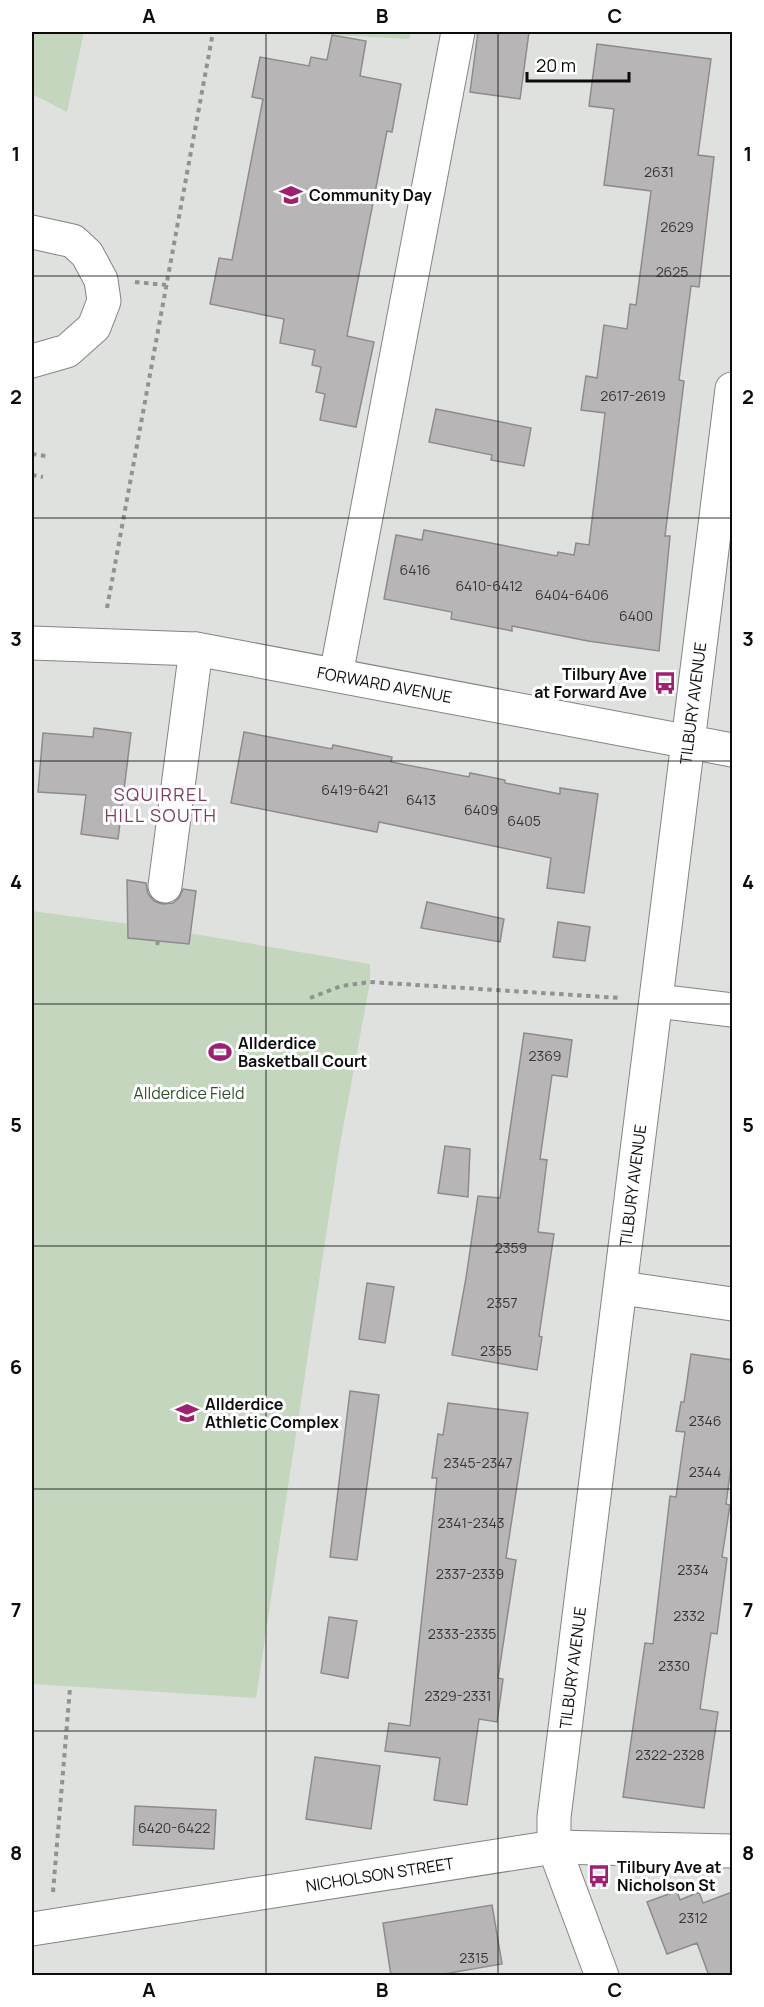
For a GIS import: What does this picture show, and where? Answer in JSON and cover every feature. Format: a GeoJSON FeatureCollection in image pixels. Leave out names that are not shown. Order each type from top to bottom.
{"type":"FeatureCollection","features":[{"type":"Feature","properties":{"kind":"street"},"geometry":{"type":"LineString","coordinates":[[336,675],[458,32]]}},
{"type":"Feature","properties":{"kind":"street"},"geometry":{"type":"LineString","coordinates":[[32,232],[73,241],[87,254],[96,272],[104,301],[94,327],[67,351],[32,361]]}},
{"type":"Feature","properties":{"kind":"street","name":"TILBURY AVENUE"},"geometry":{"type":"LineString","coordinates":[[603,1976],[554,1847],[554,1817],[622,1288],[732,389]]}},
{"type":"Feature","properties":{"kind":"street","name":"FORWARD AVENUE"},"geometry":{"type":"LineString","coordinates":[[32,643],[196,649],[732,750]]}},
{"type":"Feature","properties":{"kind":"street"},"geometry":{"type":"LineString","coordinates":[[165,886],[196,649]]}},
{"type":"Feature","properties":{"kind":"street"},"geometry":{"type":"LineString","coordinates":[[657,1001],[732,1010]]}},
{"type":"Feature","properties":{"kind":"street"},"geometry":{"type":"LineString","coordinates":[[622,1288],[732,1304]]}},
{"type":"Feature","properties":{"kind":"street","name":"NICHOLSON STREET"},"geometry":{"type":"LineString","coordinates":[[41,1927],[554,1847],[732,1851]]}},
{"type":"Feature","properties":{"kind":"path"},"geometry":{"type":"LineString","coordinates":[[107,608],[213,32]]}},
{"type":"Feature","properties":{"kind":"path"},"geometry":{"type":"LineString","coordinates":[[131,282],[166,285]]}},
{"type":"Feature","properties":{"kind":"path"},"geometry":{"type":"LineString","coordinates":[[32,454],[46,456]]}},
{"type":"Feature","properties":{"kind":"path"},"geometry":{"type":"LineString","coordinates":[[32,475],[43,477]]}},
{"type":"Feature","properties":{"kind":"path"},"geometry":{"type":"LineString","coordinates":[[310,998],[341,986],[370,982],[657,1001]]}},
{"type":"Feature","properties":{"kind":"path"},"geometry":{"type":"LineString","coordinates":[[41,1927],[70,1688]]}},
{"type":"Feature","properties":{"kind":"green space"},"geometry":{"type":"Polygon","coordinates":[[[32,32],[84,32],[67,112],[32,94],[32,32]]]}},
{"type":"Feature","properties":{"kind":"green space"},"geometry":{"type":"Polygon","coordinates":[[[278,32],[411,32],[409,39],[278,32]]]}},
{"type":"Feature","properties":{"kind":"green space","name":"Allderdice Field"},"geometry":{"type":"Polygon","coordinates":[[[32,911],[159,928],[370,964],[370,982],[339,1150],[256,1698],[32,1684],[32,911]]]}},
{"type":"Feature","properties":{"kind":"building"},"geometry":{"type":"Polygon","coordinates":[[[478,32],[529,32],[520,99],[470,92],[478,32]]]}},
{"type":"Feature","properties":{"kind":"building"},"geometry":{"type":"Polygon","coordinates":[[[332,35],[366,41],[360,76],[401,84],[392,132],[387,131],[347,336],[374,342],[356,427],[320,420],[325,394],[316,392],[321,367],[312,365],[315,350],[280,343],[284,319],[210,304],[219,258],[232,260],[263,99],[252,97],[260,57],[309,66],[311,57],[327,60],[332,35]]]}},
{"type":"Feature","properties":{"kind":"building"},"geometry":{"type":"Polygon","coordinates":[[[597,44],[711,59],[698,155],[714,157],[699,287],[691,286],[679,380],[684,381],[665,536],[670,536],[659,651],[588,641],[512,626],[512,631],[451,619],[452,612],[384,599],[396,535],[422,540],[424,530],[557,556],[558,552],[574,555],[576,543],[589,545],[605,413],[581,410],[586,376],[597,378],[604,325],[627,329],[630,304],[636,305],[651,191],[604,185],[614,109],[589,106],[597,44]]]}},
{"type":"Feature","properties":{"kind":"building"},"geometry":{"type":"Polygon","coordinates":[[[436,409],[531,428],[524,466],[491,460],[492,455],[429,442],[436,409]]]}},
{"type":"Feature","properties":{"kind":"building"},"geometry":{"type":"Polygon","coordinates":[[[94,728],[131,733],[118,839],[81,834],[86,795],[38,792],[43,733],[93,737],[94,728]]]}},
{"type":"Feature","properties":{"kind":"building"},"geometry":{"type":"Polygon","coordinates":[[[244,732],[332,749],[333,745],[392,757],[391,762],[469,777],[470,773],[560,794],[560,788],[598,794],[584,893],[547,888],[551,858],[379,822],[377,832],[231,803],[244,732]]]}},
{"type":"Feature","properties":{"kind":"building"},"geometry":{"type":"Polygon","coordinates":[[[127,880],[146,883],[148,894],[154,901],[162,904],[173,903],[179,898],[183,889],[196,891],[189,944],[128,938],[127,880]]]}},
{"type":"Feature","properties":{"kind":"building"},"geometry":{"type":"Polygon","coordinates":[[[427,902],[504,919],[500,942],[421,928],[427,902]]]}},
{"type":"Feature","properties":{"kind":"building"},"geometry":{"type":"Polygon","coordinates":[[[558,922],[590,927],[585,961],[553,957],[558,922]]]}},
{"type":"Feature","properties":{"kind":"building"},"geometry":{"type":"Polygon","coordinates":[[[524,1033],[572,1040],[567,1077],[552,1075],[540,1159],[547,1160],[538,1232],[554,1234],[539,1336],[542,1337],[537,1370],[452,1355],[478,1196],[500,1198],[524,1033]]]}},
{"type":"Feature","properties":{"kind":"building"},"geometry":{"type":"Polygon","coordinates":[[[445,1146],[470,1149],[468,1197],[438,1193],[445,1146]]]}},
{"type":"Feature","properties":{"kind":"building"},"geometry":{"type":"Polygon","coordinates":[[[367,1283],[394,1287],[385,1343],[359,1339],[367,1283]]]}},
{"type":"Feature","properties":{"kind":"building"},"geometry":{"type":"Polygon","coordinates":[[[691,1354],[732,1360],[732,1459],[726,1504],[730,1505],[722,1557],[727,1558],[717,1634],[711,1633],[700,1709],[718,1712],[704,1808],[623,1797],[645,1643],[653,1644],[670,1496],[676,1497],[685,1432],[676,1431],[681,1402],[684,1402],[691,1354]]]}},
{"type":"Feature","properties":{"kind":"building"},"geometry":{"type":"Polygon","coordinates":[[[350,1391],[379,1395],[357,1560],[330,1557],[350,1391]]]}},
{"type":"Feature","properties":{"kind":"building"},"geometry":{"type":"Polygon","coordinates":[[[448,1403],[528,1413],[506,1558],[516,1560],[498,1678],[503,1679],[497,1722],[479,1719],[467,1805],[434,1800],[440,1758],[385,1751],[389,1723],[410,1726],[437,1478],[432,1478],[438,1434],[443,1435],[448,1403]]]}},
{"type":"Feature","properties":{"kind":"building"},"geometry":{"type":"Polygon","coordinates":[[[329,1617],[357,1621],[348,1678],[321,1673],[329,1617]]]}},
{"type":"Feature","properties":{"kind":"building"},"geometry":{"type":"Polygon","coordinates":[[[315,1757],[380,1766],[371,1829],[306,1819],[315,1757]]]}},
{"type":"Feature","properties":{"kind":"building"},"geometry":{"type":"Polygon","coordinates":[[[135,1806],[216,1810],[214,1849],[133,1845],[135,1806]]]}},
{"type":"Feature","properties":{"kind":"building"},"geometry":{"type":"Polygon","coordinates":[[[677,1891],[680,1900],[699,1892],[703,1903],[732,1892],[732,1976],[709,1976],[697,1943],[667,1954],[647,1902],[677,1891]]]}},
{"type":"Feature","properties":{"kind":"building"},"geometry":{"type":"Polygon","coordinates":[[[492,1905],[502,1964],[432,1976],[391,1976],[383,1923],[492,1905]]]}},
{"type":"Feature","properties":{"kind":"place","name":"Community Day"},"geometry":{"type":"Point","coordinates":[291,195]}},
{"type":"Feature","properties":{"kind":"place","name":"Tilbury Ave at Forward Ave"},"geometry":{"type":"Point","coordinates":[665,683]}},
{"type":"Feature","properties":{"kind":"place","name":"Allderdice Basketball Court"},"geometry":{"type":"Point","coordinates":[220,1052]}},
{"type":"Feature","properties":{"kind":"place","name":"Allderdice Athletic Complex"},"geometry":{"type":"Point","coordinates":[187,1413]}},
{"type":"Feature","properties":{"kind":"place","name":"Tilbury Ave at Nicholson St"},"geometry":{"type":"Point","coordinates":[599,1876]}},
{"type":"Feature","properties":{"kind":"district","name":"SQUIRREL HILL SOUTH"},"geometry":{"type":"Point","coordinates":[161,804]}}]}
